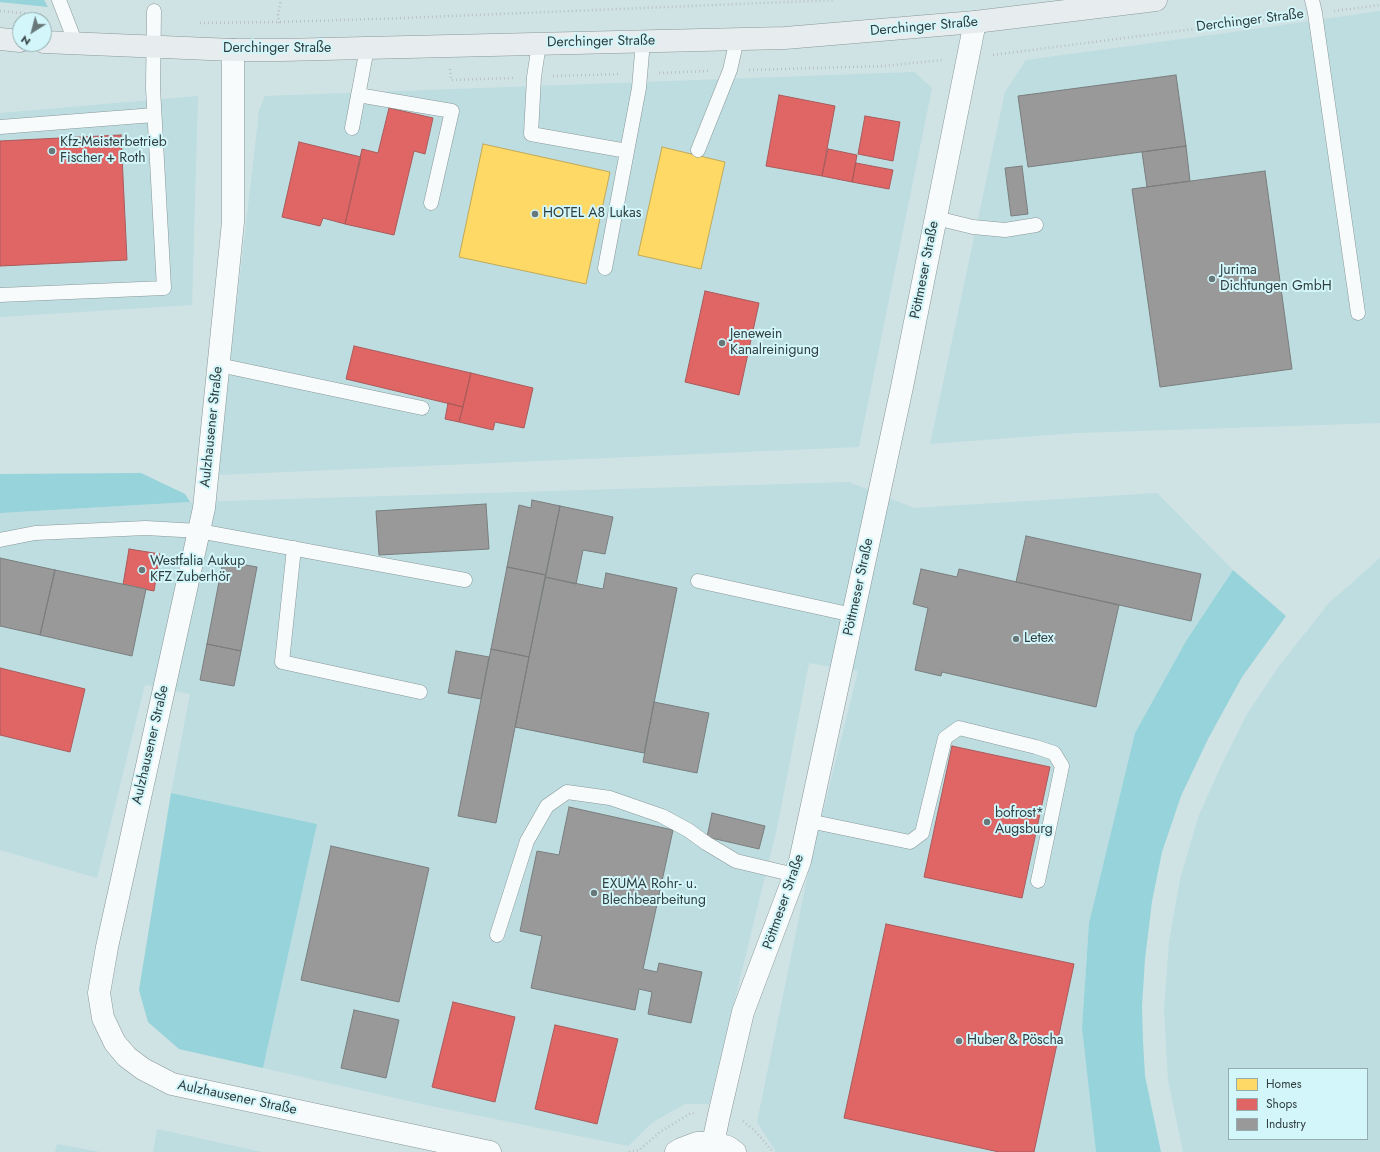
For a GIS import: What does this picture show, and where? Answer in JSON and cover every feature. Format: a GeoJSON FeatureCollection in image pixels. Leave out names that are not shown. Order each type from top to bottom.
{"type":"FeatureCollection","features":[{"type":"Feature","properties":{"kind":"main road","name":"Derchinger Straße"},"geometry":{"type":"LineString","coordinates":[[52,42],[233,50],[792,37],[975,22],[1156,0]]}},
{"type":"Feature","properties":{"kind":"main road"},"geometry":{"type":"LineString","coordinates":[[0,39],[12,40]]}},
{"type":"Feature","properties":{"kind":"street","name":"Pöttmeser Straße"},"geometry":{"type":"LineString","coordinates":[[713,1143],[743,1012],[800,861],[902,387],[975,22]]}},
{"type":"Feature","properties":{"kind":"street","name":"Aulzhausener Straße"},"geometry":{"type":"LineString","coordinates":[[233,50],[233,222],[204,508],[107,947],[99,994],[103,1018],[115,1043],[127,1057],[143,1069],[172,1084],[490,1152]]}},
{"type":"Feature","properties":{"kind":"street"},"geometry":{"type":"LineString","coordinates":[[676,1152],[697,1143],[713,1143],[728,1147],[736,1152]]}},
{"type":"Feature","properties":{"kind":"lane"},"geometry":{"type":"LineString","coordinates":[[59,0],[76,44]]}},
{"type":"Feature","properties":{"kind":"lane"},"geometry":{"type":"LineString","coordinates":[[1314,6],[1358,313]]}},
{"type":"Feature","properties":{"kind":"lane"},"geometry":{"type":"LineString","coordinates":[[0,295],[164,288],[153,88],[154,11]]}},
{"type":"Feature","properties":{"kind":"lane"},"geometry":{"type":"LineString","coordinates":[[698,150],[730,70],[737,39]]}},
{"type":"Feature","properties":{"kind":"lane"},"geometry":{"type":"LineString","coordinates":[[605,268],[628,151],[641,73],[643,41]]}},
{"type":"Feature","properties":{"kind":"lane"},"geometry":{"type":"LineString","coordinates":[[539,44],[534,77],[531,134],[628,151]]}},
{"type":"Feature","properties":{"kind":"lane"},"geometry":{"type":"LineString","coordinates":[[352,128],[366,48]]}},
{"type":"Feature","properties":{"kind":"lane"},"geometry":{"type":"LineString","coordinates":[[358,95],[452,111],[431,203]]}},
{"type":"Feature","properties":{"kind":"lane"},"geometry":{"type":"LineString","coordinates":[[0,127],[154,115]]}},
{"type":"Feature","properties":{"kind":"lane"},"geometry":{"type":"LineString","coordinates":[[936,218],[973,227],[1005,230],[1036,225]]}},
{"type":"Feature","properties":{"kind":"lane"},"geometry":{"type":"LineString","coordinates":[[218,365],[422,408]]}},
{"type":"Feature","properties":{"kind":"lane"},"geometry":{"type":"LineString","coordinates":[[0,540],[43,533],[146,528],[199,531],[465,580]]}},
{"type":"Feature","properties":{"kind":"lane"},"geometry":{"type":"LineString","coordinates":[[294,548],[282,662],[420,692]]}},
{"type":"Feature","properties":{"kind":"lane"},"geometry":{"type":"LineString","coordinates":[[698,581],[853,615]]}},
{"type":"Feature","properties":{"kind":"lane"},"geometry":{"type":"LineString","coordinates":[[809,821],[910,842],[922,833],[945,738],[959,728],[1036,747],[1054,753],[1062,766],[1038,881]]}},
{"type":"Feature","properties":{"kind":"lane"},"geometry":{"type":"LineString","coordinates":[[497,935],[527,841],[547,806],[567,792],[610,798],[662,816],[688,830],[736,861],[795,875]]}},
{"type":"Feature","properties":{"kind":"path"},"geometry":{"type":"LineString","coordinates":[[278,15],[281,0]]}},
{"type":"Feature","properties":{"kind":"path","name":"Derchinger Straße"},"geometry":{"type":"LineString","coordinates":[[193,23],[411,18],[833,0]]}},
{"type":"Feature","properties":{"kind":"path","name":"Derchinger Straße"},"geometry":{"type":"LineString","coordinates":[[451,80],[883,66],[968,58],[1314,6],[1380,5]]}},
{"type":"Feature","properties":{"kind":"path"},"geometry":{"type":"LineString","coordinates":[[0,11],[66,17]]}},
{"type":"Feature","properties":{"kind":"shaded area"},"geometry":{"type":"Polygon","coordinates":[[[0,0],[44,0],[48,7],[0,2],[0,0]]]}},
{"type":"Feature","properties":{"kind":"shaded area"},"geometry":{"type":"Polygon","coordinates":[[[1380,11],[1380,423],[1077,433],[930,444],[1005,92],[1026,60],[1380,11]]]}},
{"type":"Feature","properties":{"kind":"shaded area"},"geometry":{"type":"Polygon","coordinates":[[[914,72],[932,88],[859,447],[217,475],[259,111],[265,96],[914,72]]]}},
{"type":"Feature","properties":{"kind":"shaded area"},"geometry":{"type":"Polygon","coordinates":[[[198,96],[192,305],[0,317],[0,113],[198,96]]]}},
{"type":"Feature","properties":{"kind":"shaded area"},"geometry":{"type":"Polygon","coordinates":[[[141,473],[185,494],[190,502],[0,513],[0,474],[141,473]]]}},
{"type":"Feature","properties":{"kind":"shaded area"},"geometry":{"type":"Polygon","coordinates":[[[849,482],[914,508],[1157,493],[1233,570],[1186,641],[1135,733],[1089,923],[1082,1028],[1096,1152],[776,1152],[757,1122],[810,864],[858,671],[809,663],[777,828],[709,1104],[685,1104],[653,1122],[628,1146],[426,1105],[263,1068],[317,824],[171,793],[190,694],[145,685],[97,878],[0,850],[0,513],[190,502],[849,482]]]}},
{"type":"Feature","properties":{"kind":"shaded area"},"geometry":{"type":"Polygon","coordinates":[[[1380,558],[1380,1152],[1183,1152],[1168,1080],[1164,1009],[1169,942],[1180,879],[1199,815],[1221,766],[1247,714],[1279,666],[1329,603],[1380,558]]]}},
{"type":"Feature","properties":{"kind":"shaded area"},"geometry":{"type":"Polygon","coordinates":[[[1233,570],[1286,616],[1242,677],[1208,739],[1181,796],[1162,852],[1152,901],[1145,959],[1142,1006],[1145,1076],[1161,1152],[1096,1152],[1082,1028],[1089,923],[1135,733],[1186,641],[1233,570]]]}},
{"type":"Feature","properties":{"kind":"shaded area"},"geometry":{"type":"Polygon","coordinates":[[[171,793],[317,824],[263,1068],[179,1049],[148,1022],[139,990],[171,793]]]}},
{"type":"Feature","properties":{"kind":"shaded area"},"geometry":{"type":"Polygon","coordinates":[[[157,1129],[262,1152],[153,1152],[157,1129]]]}},
{"type":"Feature","properties":{"kind":"shaded area"},"geometry":{"type":"Polygon","coordinates":[[[57,1144],[100,1152],[55,1152],[57,1144]]]}},
{"type":"Feature","properties":{"kind":"building: Homes","name":"HOTEL A8 Lukas"},"geometry":{"type":"Polygon","coordinates":[[[483,144],[610,172],[586,284],[459,257],[483,144]]]}},
{"type":"Feature","properties":{"kind":"building: Homes"},"geometry":{"type":"Polygon","coordinates":[[[662,147],[725,162],[701,269],[638,255],[662,147]]]}},
{"type":"Feature","properties":{"kind":"building: Shops"},"geometry":{"type":"Polygon","coordinates":[[[779,95],[835,106],[822,176],[766,166],[779,95]]]}},
{"type":"Feature","properties":{"kind":"building: Shops"},"geometry":{"type":"Polygon","coordinates":[[[389,108],[433,118],[425,154],[414,151],[394,235],[345,224],[362,149],[378,153],[389,108]]]}},
{"type":"Feature","properties":{"kind":"building: Shops"},"geometry":{"type":"Polygon","coordinates":[[[865,116],[900,122],[893,161],[858,154],[865,116]]]}},
{"type":"Feature","properties":{"kind":"building: Shops"},"geometry":{"type":"Polygon","coordinates":[[[121,135],[127,260],[0,266],[0,141],[121,135]]]}},
{"type":"Feature","properties":{"kind":"building: Shops"},"geometry":{"type":"Polygon","coordinates":[[[299,142],[361,157],[345,224],[323,218],[320,226],[282,217],[299,142]]]}},
{"type":"Feature","properties":{"kind":"building: Shops"},"geometry":{"type":"Polygon","coordinates":[[[828,149],[857,155],[852,182],[822,176],[828,149]]]}},
{"type":"Feature","properties":{"kind":"building: Shops"},"geometry":{"type":"Polygon","coordinates":[[[856,163],[893,170],[889,189],[852,182],[856,163]]]}},
{"type":"Feature","properties":{"kind":"building: Shops","name":"Jenewein Kanalreinigung"},"geometry":{"type":"Polygon","coordinates":[[[705,291],[759,303],[739,395],[685,382],[705,291]]]}},
{"type":"Feature","properties":{"kind":"building: Shops"},"geometry":{"type":"Polygon","coordinates":[[[354,346],[471,373],[463,407],[346,379],[354,346]]]}},
{"type":"Feature","properties":{"kind":"building: Shops"},"geometry":{"type":"Polygon","coordinates":[[[471,373],[533,388],[524,428],[495,422],[493,430],[459,422],[471,373]]]}},
{"type":"Feature","properties":{"kind":"building: Shops"},"geometry":{"type":"Polygon","coordinates":[[[448,403],[463,407],[459,422],[445,419],[448,403]]]}},
{"type":"Feature","properties":{"kind":"building: Shops","name":"Westfalia Aukup KFZ Zuberhör"},"geometry":{"type":"Polygon","coordinates":[[[129,549],[160,554],[154,591],[123,585],[129,549]]]}},
{"type":"Feature","properties":{"kind":"building: Shops"},"geometry":{"type":"Polygon","coordinates":[[[0,668],[85,689],[70,752],[0,735],[0,668]]]}},
{"type":"Feature","properties":{"kind":"building: Shops","name":"bofrost* Augsburg"},"geometry":{"type":"Polygon","coordinates":[[[952,746],[1050,767],[1022,898],[924,877],[952,746]]]}},
{"type":"Feature","properties":{"kind":"building: Shops","name":"Huber & Pöscha"},"geometry":{"type":"Polygon","coordinates":[[[886,924],[1074,964],[1034,1152],[999,1152],[844,1118],[886,924]]]}},
{"type":"Feature","properties":{"kind":"building: Shops"},"geometry":{"type":"Polygon","coordinates":[[[453,1002],[515,1017],[495,1102],[432,1087],[453,1002]]]}},
{"type":"Feature","properties":{"kind":"building: Shops"},"geometry":{"type":"Polygon","coordinates":[[[555,1025],[618,1039],[597,1124],[535,1109],[555,1025]]]}},
{"type":"Feature","properties":{"kind":"building: Industry"},"geometry":{"type":"Polygon","coordinates":[[[1176,75],[1186,146],[1028,167],[1018,96],[1176,75]]]}},
{"type":"Feature","properties":{"kind":"building: Industry"},"geometry":{"type":"Polygon","coordinates":[[[1186,146],[1190,181],[1147,187],[1142,152],[1186,146]]]}},
{"type":"Feature","properties":{"kind":"building: Industry"},"geometry":{"type":"Polygon","coordinates":[[[1022,166],[1028,214],[1011,216],[1005,168],[1022,166]]]}},
{"type":"Feature","properties":{"kind":"building: Industry","name":"Jurima Dichtungen GmbH"},"geometry":{"type":"Polygon","coordinates":[[[1265,171],[1292,369],[1160,387],[1132,189],[1265,171]]]}},
{"type":"Feature","properties":{"kind":"building: Industry"},"geometry":{"type":"Polygon","coordinates":[[[532,500],[560,506],[546,575],[507,567],[519,505],[531,508],[532,500]]]}},
{"type":"Feature","properties":{"kind":"building: Industry"},"geometry":{"type":"Polygon","coordinates":[[[486,504],[489,549],[379,555],[376,511],[486,504]]]}},
{"type":"Feature","properties":{"kind":"building: Industry"},"geometry":{"type":"Polygon","coordinates":[[[560,506],[613,517],[605,554],[583,550],[576,584],[545,577],[560,506]]]}},
{"type":"Feature","properties":{"kind":"building: Industry"},"geometry":{"type":"Polygon","coordinates":[[[1026,536],[1201,574],[1191,621],[1016,582],[1026,536]]]}},
{"type":"Feature","properties":{"kind":"building: Industry"},"geometry":{"type":"Polygon","coordinates":[[[0,558],[55,570],[40,635],[0,626],[0,558]]]}},
{"type":"Feature","properties":{"kind":"building: Industry"},"geometry":{"type":"Polygon","coordinates":[[[223,561],[257,567],[241,651],[207,644],[223,561]]]}},
{"type":"Feature","properties":{"kind":"building: Industry"},"geometry":{"type":"Polygon","coordinates":[[[507,567],[546,575],[529,657],[491,649],[507,567]]]}},
{"type":"Feature","properties":{"kind":"building: Industry","name":"Letex"},"geometry":{"type":"Polygon","coordinates":[[[921,569],[957,577],[959,569],[1119,605],[1096,707],[942,672],[941,676],[915,670],[928,608],[913,604],[921,569]]]}},
{"type":"Feature","properties":{"kind":"building: Industry"},"geometry":{"type":"Polygon","coordinates":[[[55,570],[146,589],[132,656],[40,635],[55,570]]]}},
{"type":"Feature","properties":{"kind":"building: Industry"},"geometry":{"type":"Polygon","coordinates":[[[606,573],[677,588],[644,753],[515,727],[545,577],[603,589],[606,573]]]}},
{"type":"Feature","properties":{"kind":"building: Industry"},"geometry":{"type":"Polygon","coordinates":[[[207,644],[241,651],[234,686],[200,680],[207,644]]]}},
{"type":"Feature","properties":{"kind":"building: Industry"},"geometry":{"type":"Polygon","coordinates":[[[491,649],[529,657],[496,823],[458,816],[491,649]]]}},
{"type":"Feature","properties":{"kind":"building: Industry"},"geometry":{"type":"Polygon","coordinates":[[[456,651],[489,657],[481,699],[448,693],[456,651]]]}},
{"type":"Feature","properties":{"kind":"building: Industry"},"geometry":{"type":"Polygon","coordinates":[[[654,702],[709,713],[697,773],[643,762],[654,702]]]}},
{"type":"Feature","properties":{"kind":"building: Industry","name":"EXUMA Rohr- u. Blechbearbeitung"},"geometry":{"type":"Polygon","coordinates":[[[569,807],[673,830],[643,969],[657,972],[659,963],[702,972],[691,1023],[648,1014],[652,992],[639,989],[635,1010],[531,988],[542,936],[520,931],[537,851],[559,855],[569,807]]]}},
{"type":"Feature","properties":{"kind":"building: Industry"},"geometry":{"type":"Polygon","coordinates":[[[712,813],[765,826],[759,849],[707,837],[712,813]]]}},
{"type":"Feature","properties":{"kind":"building: Industry"},"geometry":{"type":"Polygon","coordinates":[[[331,846],[429,868],[399,1002],[301,980],[331,846]]]}},
{"type":"Feature","properties":{"kind":"building: Industry"},"geometry":{"type":"Polygon","coordinates":[[[354,1010],[399,1020],[386,1078],[341,1068],[354,1010]]]}},
{"type":"Feature","properties":{"kind":"place","name":"Kfz-Meisterbetrieb Fischer + Roth"},"geometry":{"type":"Point","coordinates":[52,151]}},
{"type":"Feature","properties":{"kind":"place","name":"HOTEL A8 Lukas"},"geometry":{"type":"Point","coordinates":[535,214]}},
{"type":"Feature","properties":{"kind":"place","name":"Jurima Dichtungen GmbH"},"geometry":{"type":"Point","coordinates":[1212,279]}},
{"type":"Feature","properties":{"kind":"place","name":"Jenewein Kanalreinigung"},"geometry":{"type":"Point","coordinates":[722,343]}},
{"type":"Feature","properties":{"kind":"place","name":"Westfalia Aukup KFZ Zuberhör"},"geometry":{"type":"Point","coordinates":[142,570]}},
{"type":"Feature","properties":{"kind":"place","name":"Letex"},"geometry":{"type":"Point","coordinates":[1016,639]}},
{"type":"Feature","properties":{"kind":"place","name":"bofrost* Augsburg"},"geometry":{"type":"Point","coordinates":[987,822]}},
{"type":"Feature","properties":{"kind":"place","name":"EXUMA Rohr- u. Blechbearbeitung"},"geometry":{"type":"Point","coordinates":[594,893]}},
{"type":"Feature","properties":{"kind":"place","name":"Huber & Pöscha"},"geometry":{"type":"Point","coordinates":[959,1041]}}]}
